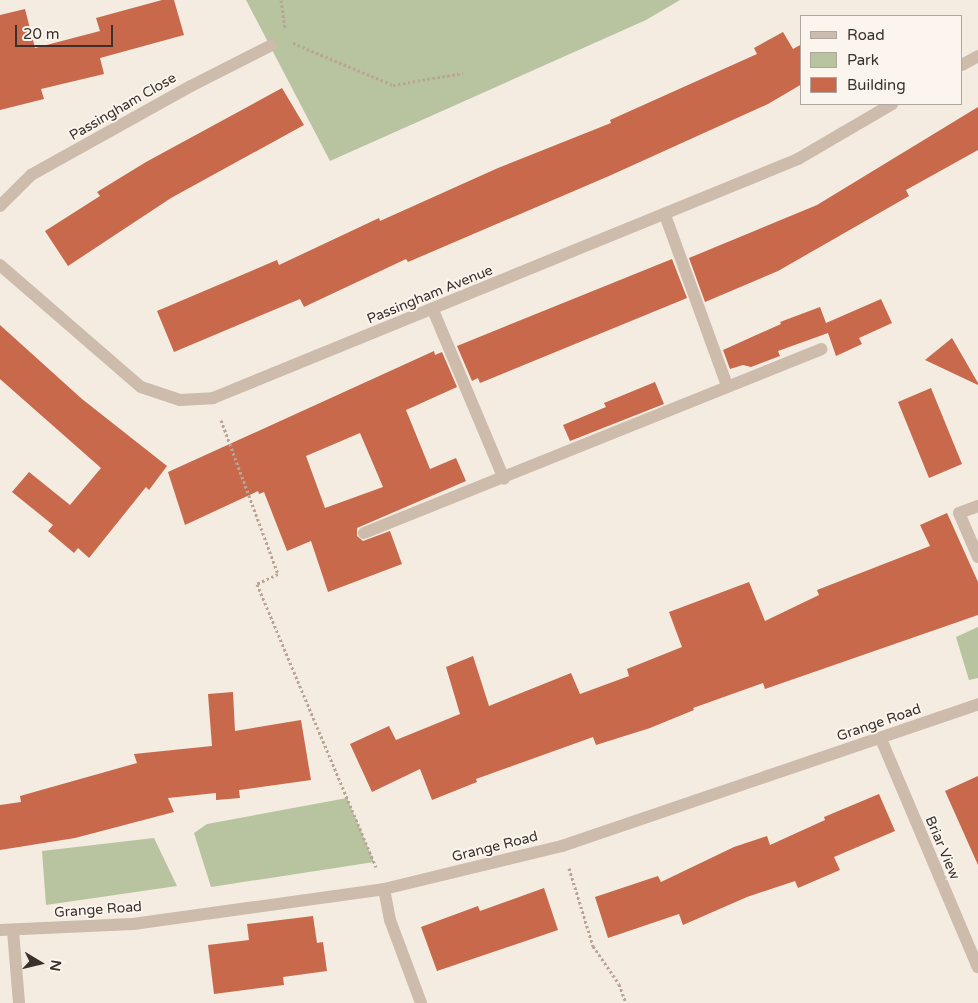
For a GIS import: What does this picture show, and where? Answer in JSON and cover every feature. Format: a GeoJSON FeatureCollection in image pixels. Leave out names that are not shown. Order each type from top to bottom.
{"type":"FeatureCollection","features":[{"type":"Feature","properties":{"kind":"street","name":"Passingham Close"},"geometry":{"type":"LineString","coordinates":[[0,206],[31,175],[191,86],[270,46]]}},
{"type":"Feature","properties":{"kind":"street"},"geometry":{"type":"LineString","coordinates":[[963,64],[978,56]]}},
{"type":"Feature","properties":{"kind":"street","name":"Passingham Avenue"},"geometry":{"type":"LineString","coordinates":[[0,265],[141,387],[180,400],[213,398],[433,310],[798,159],[890,105]]}},
{"type":"Feature","properties":{"kind":"street"},"geometry":{"type":"LineString","coordinates":[[665,215],[727,385]]}},
{"type":"Feature","properties":{"kind":"street"},"geometry":{"type":"LineString","coordinates":[[433,310],[504,479]]}},
{"type":"Feature","properties":{"kind":"street"},"geometry":{"type":"LineString","coordinates":[[364,533],[504,479],[727,385],[822,349]]}},
{"type":"Feature","properties":{"kind":"street"},"geometry":{"type":"LineString","coordinates":[[978,506],[959,513],[978,557]]}},
{"type":"Feature","properties":{"kind":"street","name":"Grange Road"},"geometry":{"type":"LineString","coordinates":[[6,930],[133,924],[384,889],[562,846],[881,739],[978,704]]}},
{"type":"Feature","properties":{"kind":"street","name":"Briar View"},"geometry":{"type":"LineString","coordinates":[[881,739],[978,967]]}},
{"type":"Feature","properties":{"kind":"street"},"geometry":{"type":"LineString","coordinates":[[384,889],[390,920],[421,1003]]}},
{"type":"Feature","properties":{"kind":"street"},"geometry":{"type":"LineString","coordinates":[[6,930],[19,1003]]}},
{"type":"Feature","properties":{"kind":"path"},"geometry":{"type":"LineString","coordinates":[[281,0],[282,19],[292,42]]}},
{"type":"Feature","properties":{"kind":"path"},"geometry":{"type":"LineString","coordinates":[[270,46],[292,42],[393,85],[463,73]]}},
{"type":"Feature","properties":{"kind":"path"},"geometry":{"type":"LineString","coordinates":[[213,398],[278,574],[257,584],[384,889]]}},
{"type":"Feature","properties":{"kind":"path"},"geometry":{"type":"LineString","coordinates":[[562,846],[593,946],[618,984],[626,1003]]}},
{"type":"Feature","properties":{"kind":"green space"},"geometry":{"type":"Polygon","coordinates":[[[246,0],[680,0],[646,20],[330,161],[246,0]]]}},
{"type":"Feature","properties":{"kind":"green space"},"geometry":{"type":"Polygon","coordinates":[[[978,627],[978,678],[969,680],[956,637],[978,627]]]}},
{"type":"Feature","properties":{"kind":"green space"},"geometry":{"type":"Polygon","coordinates":[[[347,798],[374,862],[211,887],[194,833],[207,824],[347,798]]]}},
{"type":"Feature","properties":{"kind":"green space"},"geometry":{"type":"Polygon","coordinates":[[[154,838],[177,886],[46,905],[42,851],[154,838]]]}},
{"type":"Feature","properties":{"kind":"building"},"geometry":{"type":"Polygon","coordinates":[[[162,0],[174,0],[184,35],[100,58],[104,74],[41,89],[44,99],[0,110],[0,15],[25,9],[35,48],[100,31],[96,18],[162,0]]]}},
{"type":"Feature","properties":{"kind":"building"},"geometry":{"type":"Polygon","coordinates":[[[783,32],[793,49],[800,45],[800,85],[768,104],[609,176],[408,262],[406,259],[304,307],[300,299],[174,352],[157,311],[277,260],[279,265],[379,218],[380,221],[498,168],[611,123],[610,120],[757,54],[754,48],[783,32]]]}},
{"type":"Feature","properties":{"kind":"building"},"geometry":{"type":"Polygon","coordinates":[[[282,88],[304,125],[171,198],[68,266],[45,231],[100,196],[97,192],[146,162],[282,88]]]}},
{"type":"Feature","properties":{"kind":"building"},"geometry":{"type":"Polygon","coordinates":[[[978,107],[978,150],[906,190],[909,196],[778,271],[705,302],[689,258],[817,205],[978,107]]]}},
{"type":"Feature","properties":{"kind":"building"},"geometry":{"type":"Polygon","coordinates":[[[672,259],[687,298],[480,383],[478,378],[472,381],[457,346],[672,259]]]}},
{"type":"Feature","properties":{"kind":"building"},"geometry":{"type":"Polygon","coordinates":[[[881,299],[892,323],[859,338],[862,344],[836,356],[828,333],[778,351],[780,356],[751,367],[743,365],[730,369],[723,350],[781,324],[780,322],[820,307],[826,323],[881,299]]]}},
{"type":"Feature","properties":{"kind":"building"},"geometry":{"type":"Polygon","coordinates":[[[0,325],[82,399],[167,466],[149,490],[146,487],[89,558],[78,548],[74,553],[48,531],[53,525],[12,492],[29,472],[70,505],[101,468],[0,379],[0,325]]]}},
{"type":"Feature","properties":{"kind":"building"},"geometry":{"type":"Polygon","coordinates":[[[952,338],[978,383],[978,385],[925,360],[952,338]]]}},
{"type":"Feature","properties":{"kind":"building"},"geometry":{"type":"Polygon","coordinates":[[[434,351],[435,355],[442,352],[457,387],[406,410],[430,469],[456,458],[466,481],[357,528],[357,536],[363,541],[390,531],[402,564],[328,592],[311,541],[287,551],[264,492],[259,494],[258,491],[185,525],[168,472],[434,351]],[[360,433],[306,456],[325,508],[383,487],[360,433]]]}},
{"type":"Feature","properties":{"kind":"building"},"geometry":{"type":"Polygon","coordinates":[[[655,382],[664,404],[570,441],[563,425],[606,407],[604,403],[655,382]]]}},
{"type":"Feature","properties":{"kind":"building"},"geometry":{"type":"Polygon","coordinates":[[[931,388],[962,464],[929,478],[898,402],[931,388]]]}},
{"type":"Feature","properties":{"kind":"building"},"geometry":{"type":"Polygon","coordinates":[[[947,513],[978,582],[978,615],[765,689],[763,683],[693,708],[694,710],[650,728],[596,745],[593,737],[476,779],[477,782],[432,800],[420,769],[372,792],[350,744],[389,726],[396,740],[460,714],[446,667],[473,656],[489,706],[571,673],[580,694],[629,676],[627,669],[682,647],[669,612],[749,582],[765,621],[819,595],[817,590],[930,546],[920,525],[947,513]]]}},
{"type":"Feature","properties":{"kind":"building"},"geometry":{"type":"Polygon","coordinates":[[[233,692],[235,731],[301,720],[311,780],[239,790],[240,798],[216,800],[216,793],[168,798],[174,812],[75,838],[0,850],[0,805],[21,802],[20,796],[137,763],[134,754],[212,746],[208,694],[233,692]]]}},
{"type":"Feature","properties":{"kind":"building"},"geometry":{"type":"Polygon","coordinates":[[[978,776],[978,865],[945,791],[978,776]]]}},
{"type":"Feature","properties":{"kind":"building"},"geometry":{"type":"Polygon","coordinates":[[[879,794],[895,831],[834,857],[840,870],[798,888],[795,881],[747,897],[683,925],[679,914],[608,938],[595,897],[658,876],[661,882],[734,847],[767,836],[770,845],[825,820],[824,817],[879,794]]]}},
{"type":"Feature","properties":{"kind":"building"},"geometry":{"type":"Polygon","coordinates":[[[544,888],[558,930],[437,971],[421,927],[478,906],[480,911],[544,888]]]}},
{"type":"Feature","properties":{"kind":"building"},"geometry":{"type":"Polygon","coordinates":[[[313,916],[317,943],[323,942],[327,971],[283,977],[284,985],[214,994],[208,945],[249,940],[247,924],[313,916]]]}}]}
